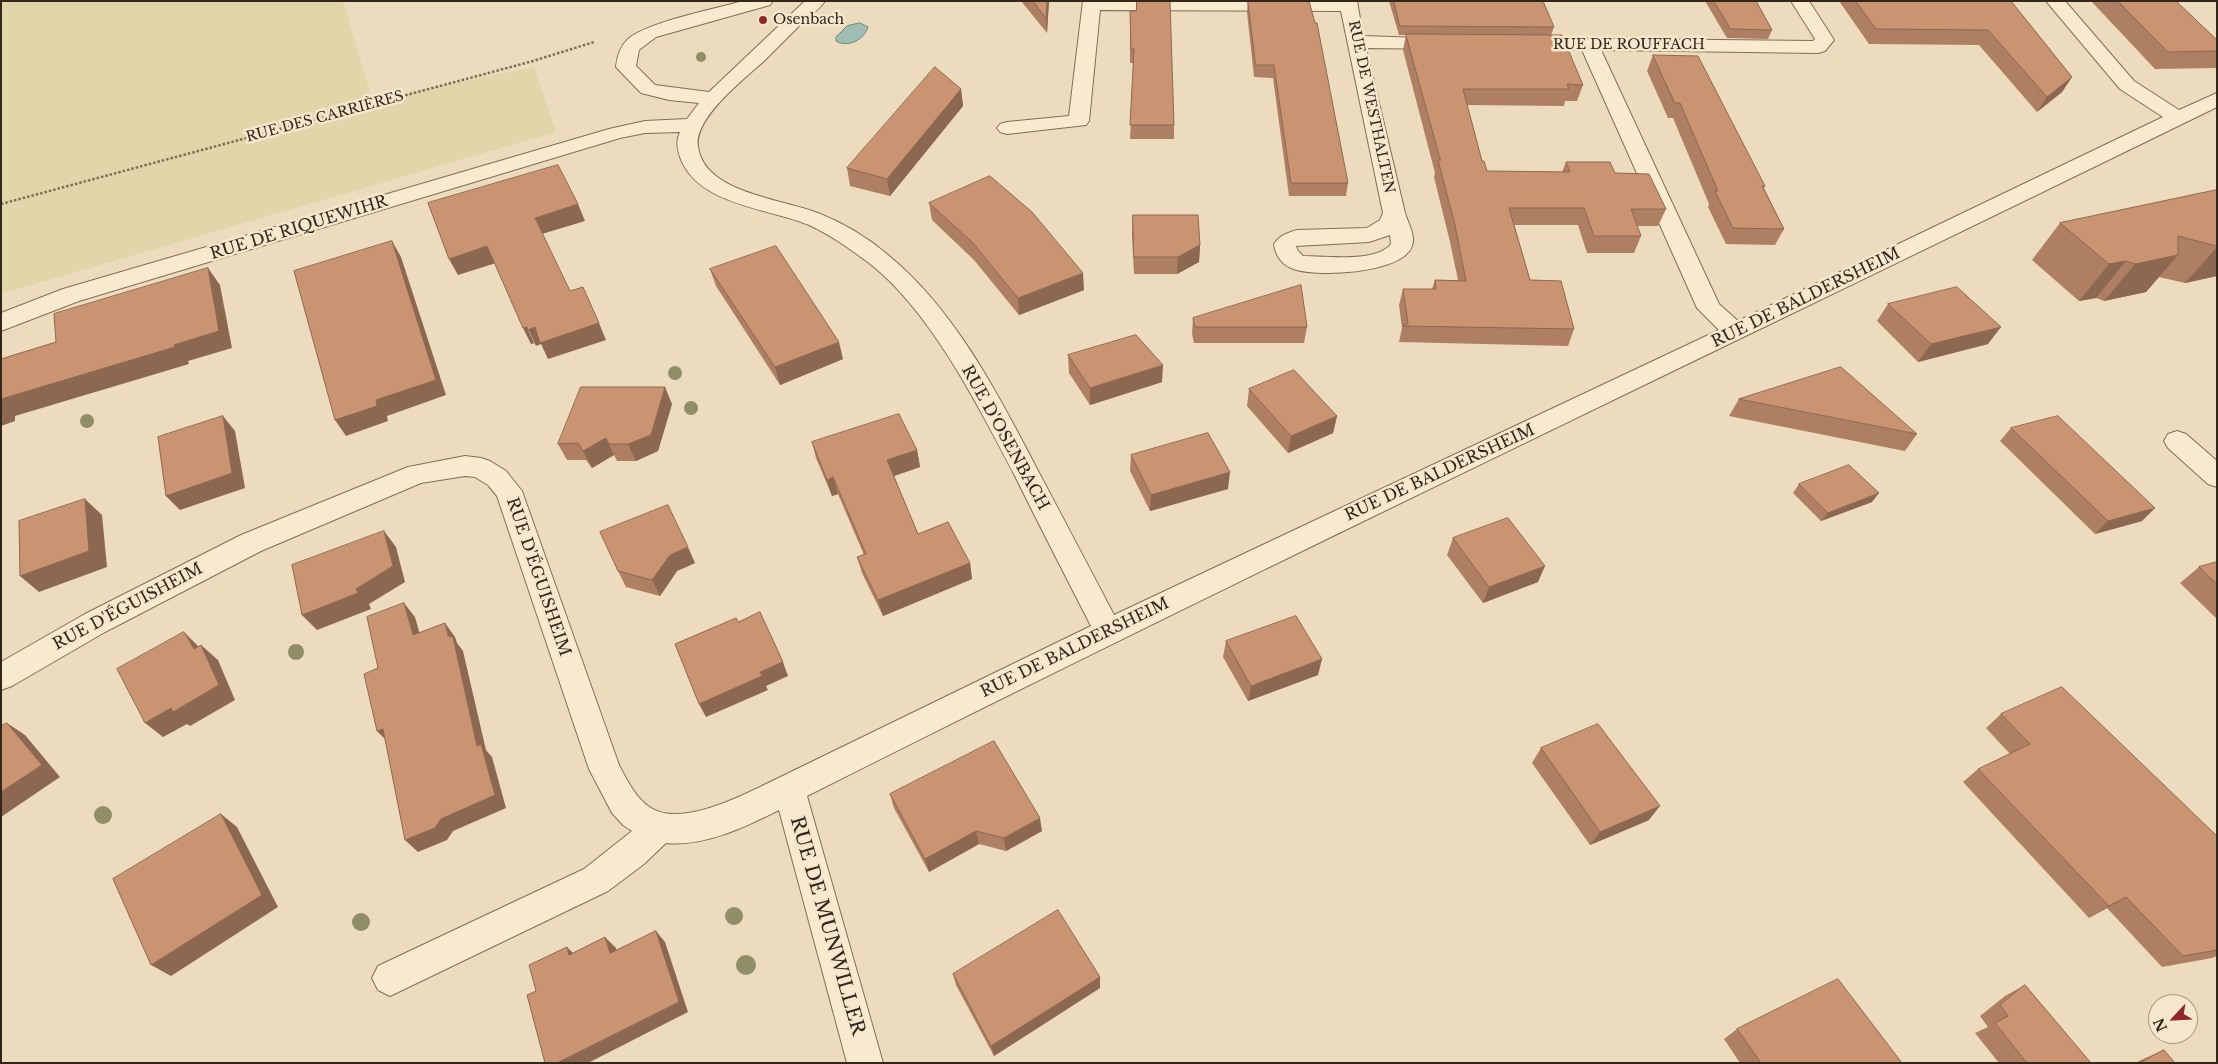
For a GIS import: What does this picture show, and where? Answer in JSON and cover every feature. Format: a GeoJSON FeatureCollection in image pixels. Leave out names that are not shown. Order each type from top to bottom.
{"type":"FeatureCollection","features":[{"type":"Feature","properties":{"kind":"street"},"geometry":{"type":"LineString","coordinates":[[714,98],[669,94],[648,89],[626,67],[626,54],[634,44],[649,33],[764,1]]}},
{"type":"Feature","properties":{"kind":"street","name":"RUE DE ROUFFACH"},"geometry":{"type":"LineString","coordinates":[[1511,44],[1818,47],[1825,40],[1800,1]]}},
{"type":"Feature","properties":{"kind":"street"},"geometry":{"type":"LineString","coordinates":[[2055,1],[2127,85],[2177,117]]}},
{"type":"Feature","properties":{"kind":"street"},"geometry":{"type":"LineString","coordinates":[[785,2],[812,4]]}},
{"type":"Feature","properties":{"kind":"street"},"geometry":{"type":"LineString","coordinates":[[1007,128],[1079,121],[1092,3],[1349,4]]}},
{"type":"Feature","properties":{"kind":"street"},"geometry":{"type":"LineString","coordinates":[[691,136],[714,98],[812,4]]}},
{"type":"Feature","properties":{"kind":"street","name":"RUE DE WESTHALTEN"},"geometry":{"type":"LineString","coordinates":[[1349,4],[1355,42],[1402,241],[1401,247],[1383,260],[1368,263],[1299,263],[1291,259],[1285,250],[1285,244],[1297,237],[1369,235],[1378,232],[1391,222],[1394,213]]}},
{"type":"Feature","properties":{"kind":"street"},"geometry":{"type":"LineString","coordinates":[[1355,42],[1462,44]]}},
{"type":"Feature","properties":{"kind":"street"},"geometry":{"type":"LineString","coordinates":[[1590,45],[1709,308],[1736,332]]}},
{"type":"Feature","properties":{"kind":"street","name":"RUE DE BALDERSHEIM"},"geometry":{"type":"LineString","coordinates":[[658,827],[678,828],[702,824],[742,811],[1108,631],[1736,332],[2177,117],[2215,101]]}},
{"type":"Feature","properties":{"kind":"street","name":"RUE DE RIQUEWIHR"},"geometry":{"type":"LineString","coordinates":[[1,323],[70,295],[598,138],[626,139],[691,136]]}},
{"type":"Feature","properties":{"kind":"street","name":"RUE D'OSENBACH"},"geometry":{"type":"LineString","coordinates":[[691,136],[695,168],[714,185],[796,212],[833,229],[873,254],[918,299],[973,378],[1002,426],[1108,631]]}},
{"type":"Feature","properties":{"kind":"street"},"geometry":{"type":"LineString","coordinates":[[2177,441],[2217,477]]}},
{"type":"Feature","properties":{"kind":"street","name":"RUE D'ÉGUISHEIM"},"geometry":{"type":"LineString","coordinates":[[1,677],[95,623],[251,543],[418,474],[465,466],[481,468],[497,478],[509,491],[605,769],[622,800],[640,818],[658,827]]}},
{"type":"Feature","properties":{"kind":"street","name":"RUE DE MUNWILLER"},"geometry":{"type":"LineString","coordinates":[[789,789],[866,1063]]}},
{"type":"Feature","properties":{"kind":"street"},"geometry":{"type":"LineString","coordinates":[[390,978],[596,880],[632,853],[658,827]]}},
{"type":"Feature","properties":{"kind":"path","name":"RUE DES CARRIÈRES"},"geometry":{"type":"LineString","coordinates":[[1,204],[523,63],[590,43],[649,33]]}},
{"type":"Feature","properties":{"kind":"shaded area"},"geometry":{"type":"Polygon","coordinates":[[[1,1],[343,1],[372,99],[534,67],[556,132],[1,294],[1,1]]]}},
{"type":"Feature","properties":{"kind":"water"},"geometry":{"type":"Polygon","coordinates":[[[860,23],[868,27],[859,39],[846,44],[836,41],[836,37],[847,26],[860,23]]]}},
{"type":"Feature","properties":{"kind":"building"},"geometry":{"type":"Polygon","coordinates":[[[1033,1],[1047,1],[1046,18],[1033,1]]]}},
{"type":"Feature","properties":{"kind":"building"},"geometry":{"type":"Polygon","coordinates":[[[1137,1],[1170,1],[1174,125],[1130,125],[1134,49],[1131,49],[1130,11],[1136,11],[1137,1]]]}},
{"type":"Feature","properties":{"kind":"building"},"geometry":{"type":"Polygon","coordinates":[[[1248,1],[1309,1],[1315,23],[1317,23],[1348,183],[1291,183],[1274,65],[1256,65],[1248,1]]]}},
{"type":"Feature","properties":{"kind":"building"},"geometry":{"type":"Polygon","coordinates":[[[1394,1],[1543,1],[1554,27],[1400,26],[1394,1]]]}},
{"type":"Feature","properties":{"kind":"building"},"geometry":{"type":"Polygon","coordinates":[[[1714,1],[1756,1],[1772,30],[1731,29],[1714,1]]]}},
{"type":"Feature","properties":{"kind":"building"},"geometry":{"type":"Polygon","coordinates":[[[1856,1],[2011,1],[2072,77],[2047,97],[1988,30],[1876,29],[1856,1]]]}},
{"type":"Feature","properties":{"kind":"building"},"geometry":{"type":"Polygon","coordinates":[[[2118,1],[2176,1],[2217,40],[2217,51],[2168,52],[2118,1]]]}},
{"type":"Feature","properties":{"kind":"building"},"geometry":{"type":"Polygon","coordinates":[[[1406,34],[1562,35],[1583,85],[1567,84],[1569,89],[1463,89],[1482,161],[1484,161],[1487,171],[1570,172],[1566,162],[1610,162],[1615,173],[1649,174],[1666,209],[1631,209],[1641,236],[1594,236],[1584,208],[1509,208],[1530,280],[1561,281],[1574,329],[1403,326],[1408,323],[1403,289],[1436,289],[1435,280],[1466,281],[1455,225],[1438,160],[1440,160],[1406,34]]]}},
{"type":"Feature","properties":{"kind":"building"},"geometry":{"type":"Polygon","coordinates":[[[1653,55],[1698,56],[1765,186],[1762,186],[1784,229],[1733,228],[1715,191],[1718,191],[1680,103],[1675,103],[1653,55]]]}},
{"type":"Feature","properties":{"kind":"building"},"geometry":{"type":"Polygon","coordinates":[[[935,67],[961,89],[887,179],[847,168],[935,67]]]}},
{"type":"Feature","properties":{"kind":"building"},"geometry":{"type":"Polygon","coordinates":[[[558,165],[578,204],[535,218],[570,291],[583,287],[599,323],[540,343],[535,327],[528,330],[527,327],[523,328],[487,246],[449,259],[428,203],[558,165]]]}},
{"type":"Feature","properties":{"kind":"building"},"geometry":{"type":"Polygon","coordinates":[[[990,176],[1032,212],[1083,273],[1018,298],[972,242],[929,203],[990,176]]]}},
{"type":"Feature","properties":{"kind":"building"},"geometry":{"type":"Polygon","coordinates":[[[2217,190],[2217,246],[2178,236],[2178,255],[2135,264],[2126,261],[2109,264],[2060,223],[2217,190]]]}},
{"type":"Feature","properties":{"kind":"building"},"geometry":{"type":"Polygon","coordinates":[[[1133,215],[1198,215],[1200,245],[1178,257],[1134,257],[1133,215]]]}},
{"type":"Feature","properties":{"kind":"building"},"geometry":{"type":"Polygon","coordinates":[[[392,241],[436,380],[376,400],[377,406],[335,420],[294,271],[392,241]]]}},
{"type":"Feature","properties":{"kind":"building"},"geometry":{"type":"Polygon","coordinates":[[[776,246],[839,342],[775,367],[710,269],[776,246]]]}},
{"type":"Feature","properties":{"kind":"building"},"geometry":{"type":"Polygon","coordinates":[[[208,268],[219,331],[174,345],[175,347],[1,399],[1,359],[56,342],[54,314],[208,268]]]}},
{"type":"Feature","properties":{"kind":"building"},"geometry":{"type":"Polygon","coordinates":[[[1301,285],[1307,327],[1195,327],[1193,318],[1301,285]]]}},
{"type":"Feature","properties":{"kind":"building"},"geometry":{"type":"Polygon","coordinates":[[[1957,287],[2001,327],[1931,344],[1888,304],[1957,287]]]}},
{"type":"Feature","properties":{"kind":"building"},"geometry":{"type":"Polygon","coordinates":[[[1136,335],[1163,365],[1090,388],[1068,355],[1136,335]]]}},
{"type":"Feature","properties":{"kind":"building"},"geometry":{"type":"Polygon","coordinates":[[[1841,367],[1917,434],[1739,399],[1841,367]]]}},
{"type":"Feature","properties":{"kind":"building"},"geometry":{"type":"Polygon","coordinates":[[[1294,370],[1337,416],[1291,436],[1249,389],[1294,370]]]}},
{"type":"Feature","properties":{"kind":"building"},"geometry":{"type":"Polygon","coordinates":[[[581,387],[665,387],[651,435],[628,444],[609,444],[606,438],[583,451],[578,443],[558,444],[581,387]]]}},
{"type":"Feature","properties":{"kind":"building"},"geometry":{"type":"Polygon","coordinates":[[[899,414],[917,450],[887,460],[918,534],[948,522],[970,563],[878,600],[857,557],[866,554],[833,477],[827,480],[812,442],[899,414]]]}},
{"type":"Feature","properties":{"kind":"building"},"geometry":{"type":"Polygon","coordinates":[[[223,416],[232,473],[166,496],[158,437],[223,416]]]}},
{"type":"Feature","properties":{"kind":"building"},"geometry":{"type":"Polygon","coordinates":[[[2058,416],[2155,508],[2108,521],[2011,428],[2058,416]]]}},
{"type":"Feature","properties":{"kind":"building"},"geometry":{"type":"Polygon","coordinates":[[[1208,433],[1230,472],[1151,495],[1131,455],[1208,433]]]}},
{"type":"Feature","properties":{"kind":"building"},"geometry":{"type":"Polygon","coordinates":[[[1849,465],[1879,493],[1828,513],[1799,484],[1849,465]]]}},
{"type":"Feature","properties":{"kind":"building"},"geometry":{"type":"Polygon","coordinates":[[[85,499],[89,551],[20,576],[19,521],[85,499]]]}},
{"type":"Feature","properties":{"kind":"building"},"geometry":{"type":"Polygon","coordinates":[[[668,505],[688,547],[670,555],[652,580],[618,571],[600,532],[668,505]]]}},
{"type":"Feature","properties":{"kind":"building"},"geometry":{"type":"Polygon","coordinates":[[[1508,518],[1545,566],[1489,587],[1453,538],[1508,518]]]}},
{"type":"Feature","properties":{"kind":"building"},"geometry":{"type":"Polygon","coordinates":[[[384,531],[393,566],[356,589],[358,593],[302,615],[292,565],[384,531]]]}},
{"type":"Feature","properties":{"kind":"building"},"geometry":{"type":"Polygon","coordinates":[[[2217,562],[2217,584],[2199,567],[2217,562]]]}},
{"type":"Feature","properties":{"kind":"building"},"geometry":{"type":"Polygon","coordinates":[[[404,603],[413,635],[445,623],[448,636],[453,637],[477,746],[481,744],[495,795],[441,819],[435,828],[405,840],[383,729],[377,731],[364,674],[378,668],[367,617],[404,603]]]}},
{"type":"Feature","properties":{"kind":"building"},"geometry":{"type":"Polygon","coordinates":[[[760,612],[783,662],[760,672],[762,676],[699,704],[675,644],[736,618],[738,622],[760,612]]]}},
{"type":"Feature","properties":{"kind":"building"},"geometry":{"type":"Polygon","coordinates":[[[1296,616],[1322,659],[1251,686],[1226,641],[1296,616]]]}},
{"type":"Feature","properties":{"kind":"building"},"geometry":{"type":"Polygon","coordinates":[[[184,632],[194,649],[201,645],[219,685],[173,712],[171,708],[145,723],[117,669],[184,632]]]}},
{"type":"Feature","properties":{"kind":"building"},"geometry":{"type":"Polygon","coordinates":[[[2062,687],[2217,836],[2217,950],[2183,956],[2126,897],[2109,906],[1978,769],[2030,744],[2001,714],[2062,687]]]}},
{"type":"Feature","properties":{"kind":"building"},"geometry":{"type":"Polygon","coordinates":[[[7,723],[42,765],[1,792],[1,726],[7,723]]]}},
{"type":"Feature","properties":{"kind":"building"},"geometry":{"type":"Polygon","coordinates":[[[1598,724],[1660,806],[1600,832],[1541,748],[1598,724]]]}},
{"type":"Feature","properties":{"kind":"building"},"geometry":{"type":"Polygon","coordinates":[[[994,741],[1040,818],[1004,838],[976,831],[925,859],[890,794],[994,741]]]}},
{"type":"Feature","properties":{"kind":"building"},"geometry":{"type":"Polygon","coordinates":[[[221,814],[262,895],[151,965],[113,879],[221,814]]]}},
{"type":"Feature","properties":{"kind":"building"},"geometry":{"type":"Polygon","coordinates":[[[1058,910],[1100,977],[991,1046],[953,974],[1058,910]]]}},
{"type":"Feature","properties":{"kind":"building"},"geometry":{"type":"Polygon","coordinates":[[[656,931],[679,1002],[557,1063],[545,1063],[527,995],[536,991],[529,965],[567,947],[569,955],[605,937],[610,953],[656,931]]]}},
{"type":"Feature","properties":{"kind":"building"},"geometry":{"type":"Polygon","coordinates":[[[1838,979],[1902,1063],[1761,1063],[1737,1029],[1838,979]]]}},
{"type":"Feature","properties":{"kind":"building"},"geometry":{"type":"Polygon","coordinates":[[[2025,985],[2091,1063],[2027,1063],[1995,1023],[2008,1016],[2000,1005],[2025,985]]]}},
{"type":"Feature","properties":{"kind":"building"},"geometry":{"type":"Polygon","coordinates":[[[2164,1050],[2175,1063],[2140,1063],[2164,1050]]]}},
{"type":"Feature","properties":{"kind":"place","name":"Osenbach"},"geometry":{"type":"Point","coordinates":[763,20]}}]}
